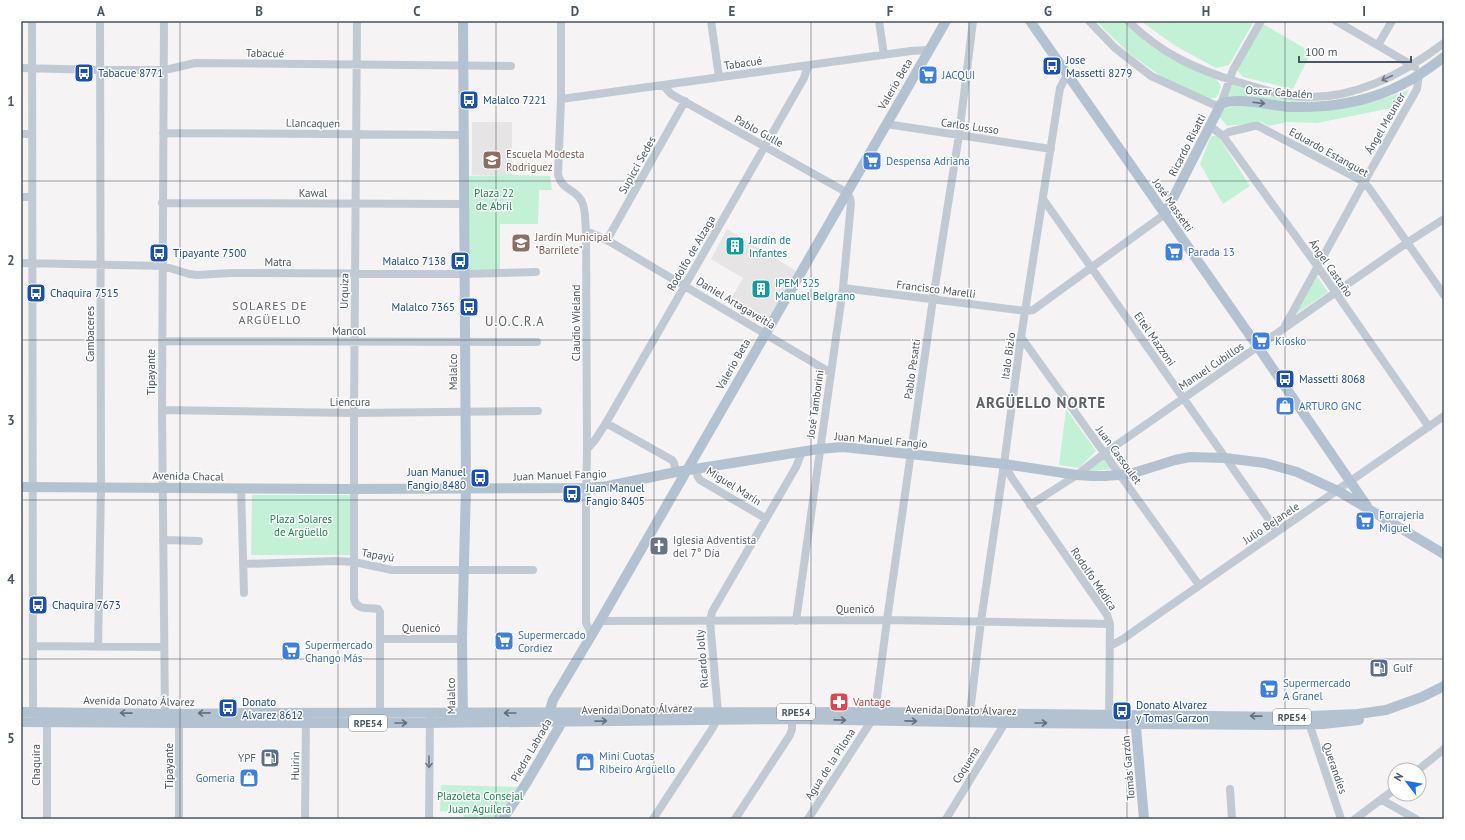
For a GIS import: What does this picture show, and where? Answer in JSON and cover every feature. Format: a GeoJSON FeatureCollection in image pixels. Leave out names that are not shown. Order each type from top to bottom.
{"type":"FeatureCollection","features":[{"type":"Feature","properties":{"kind":"main road","name":"Malalco"},"geometry":{"type":"LineString","coordinates":[[463,717],[462,639],[466,488],[463,135],[464,21]]}},
{"type":"Feature","properties":{"kind":"main road","name":"Valerio Beta"},"geometry":{"type":"LineString","coordinates":[[550,718],[553,700],[690,470],[765,333],[946,21]]}},
{"type":"Feature","properties":{"kind":"main road","name":"José Massetti"},"geometry":{"type":"LineString","coordinates":[[1030,21],[1066,75],[1258,347],[1350,482]]}},
{"type":"Feature","properties":{"kind":"main road","name":"Oscar Cabalén"},"geometry":{"type":"LineString","coordinates":[[1220,105],[1231,100],[1292,107],[1336,105],[1357,101],[1381,94],[1403,84],[1444,57]]}},
{"type":"Feature","properties":{"kind":"main road","name":"Ricardo Risatti"},"geometry":{"type":"LineString","coordinates":[[1165,214],[1220,105]]}},
{"type":"Feature","properties":{"kind":"main road","name":"Juan Manuel Fangio"},"geometry":{"type":"LineString","coordinates":[[354,489],[586,488],[608,486],[676,472],[819,449],[843,447],[1004,464],[1077,475],[1105,476],[1130,474],[1184,458],[1225,458],[1277,466],[1311,477],[1338,491],[1444,554]]}},
{"type":"Feature","properties":{"kind":"main road","name":"Juan Manuel Fangio"},"geometry":{"type":"LineString","coordinates":[[1350,482],[1371,511]]}},
{"type":"Feature","properties":{"kind":"main road","name":"Avenida Chacal"},"geometry":{"type":"LineString","coordinates":[[21,487],[354,489]]}},
{"type":"Feature","properties":{"kind":"main road","name":"Avenida Donato Álvarez"},"geometry":{"type":"LineString","coordinates":[[717,716],[792,719],[970,712],[1109,718],[1286,717],[1358,714],[1386,710],[1422,697],[1444,686]]}},
{"type":"Feature","properties":{"kind":"main road","name":"Avenida Donato Álvarez"},"geometry":{"type":"LineString","coordinates":[[1136,718],[1272,725],[1323,724],[1353,721],[1387,715],[1444,692]]}},
{"type":"Feature","properties":{"kind":"main road","name":"Avenida Donato Álvarez"},"geometry":{"type":"LineString","coordinates":[[21,712],[33,712],[47,717]]}},
{"type":"Feature","properties":{"kind":"main road","name":"Avenida Donato Álvarez"},"geometry":{"type":"LineString","coordinates":[[306,718],[380,713],[430,718]]}},
{"type":"Feature","properties":{"kind":"main road","name":"Avenida Donato Álvarez"},"geometry":{"type":"LineString","coordinates":[[21,722],[47,717],[179,719],[873,716],[1005,723],[1109,718]]}},
{"type":"Feature","properties":{"kind":"main road","name":"Piedra Labrada"},"geometry":{"type":"LineString","coordinates":[[503,819],[528,782],[562,717]]}},
{"type":"Feature","properties":{"kind":"main road","name":"Tomás Garzón"},"geometry":{"type":"LineString","coordinates":[[1136,718],[1144,819]]}},
{"type":"Feature","properties":{"kind":"street"},"geometry":{"type":"LineString","coordinates":[[32,21],[33,712]]}},
{"type":"Feature","properties":{"kind":"street","name":"Cambaceres"},"geometry":{"type":"LineString","coordinates":[[98,647],[101,488],[100,21]]}},
{"type":"Feature","properties":{"kind":"street","name":"Tipayante"},"geometry":{"type":"LineString","coordinates":[[164,21],[165,70],[162,203],[162,410],[165,718]]}},
{"type":"Feature","properties":{"kind":"street","name":"Urquiza"},"geometry":{"type":"LineString","coordinates":[[357,21],[354,342],[354,602],[359,607],[378,609],[380,612],[381,639]]}},
{"type":"Feature","properties":{"kind":"street","name":"Claudio Wieland"},"geometry":{"type":"LineString","coordinates":[[561,21],[561,99],[558,175],[563,186],[577,194],[583,203],[586,231],[588,449],[586,488],[586,622],[592,635]]}},
{"type":"Feature","properties":{"kind":"street"},"geometry":{"type":"LineString","coordinates":[[711,21],[719,77]]}},
{"type":"Feature","properties":{"kind":"street"},"geometry":{"type":"LineString","coordinates":[[879,21],[884,55]]}},
{"type":"Feature","properties":{"kind":"street","name":"Pablo Pesatti"},"geometry":{"type":"LineString","coordinates":[[873,716],[933,299],[959,136],[973,21]]}},
{"type":"Feature","properties":{"kind":"street"},"geometry":{"type":"LineString","coordinates":[[1089,21],[1115,48],[1151,76],[1220,105]]}},
{"type":"Feature","properties":{"kind":"street"},"geometry":{"type":"LineString","coordinates":[[1128,21],[1143,34],[1176,57],[1196,67],[1229,79],[1284,95],[1316,97],[1351,92],[1371,86],[1412,65],[1444,43]]}},
{"type":"Feature","properties":{"kind":"street","name":"Ricardo Risatti"},"geometry":{"type":"LineString","coordinates":[[1220,105],[1233,70],[1261,21]]}},
{"type":"Feature","properties":{"kind":"street"},"geometry":{"type":"LineString","coordinates":[[1336,21],[1412,65],[1421,73]]}},
{"type":"Feature","properties":{"kind":"street"},"geometry":{"type":"LineString","coordinates":[[1378,45],[1392,21]]}},
{"type":"Feature","properties":{"kind":"street","name":"Tabacué"},"geometry":{"type":"LineString","coordinates":[[561,99],[911,51],[929,50]]}},
{"type":"Feature","properties":{"kind":"street","name":"Tabacué"},"geometry":{"type":"LineString","coordinates":[[21,68],[165,70],[195,63],[511,66]]}},
{"type":"Feature","properties":{"kind":"street","name":"Rodolfo de Alzaga"},"geometry":{"type":"LineString","coordinates":[[588,449],[606,423],[765,147],[804,78],[808,66]]}},
{"type":"Feature","properties":{"kind":"street","name":"Ángel Meunier"},"geometry":{"type":"LineString","coordinates":[[1284,329],[1364,182],[1417,89],[1421,73]]}},
{"type":"Feature","properties":{"kind":"street","name":"Italo Bizio"},"geometry":{"type":"LineString","coordinates":[[970,712],[981,621],[1021,336],[1060,88],[1066,75]]}},
{"type":"Feature","properties":{"kind":"street","name":"Pablo Gulle"},"geometry":{"type":"LineString","coordinates":[[664,86],[671,94],[846,192]]}},
{"type":"Feature","properties":{"kind":"street","name":"Supicci Sedes"},"geometry":{"type":"LineString","coordinates":[[607,240],[685,101]]}},
{"type":"Feature","properties":{"kind":"street","name":"Carlos Lusso"},"geometry":{"type":"LineString","coordinates":[[886,124],[1050,149]]}},
{"type":"Feature","properties":{"kind":"street","name":"Ángel Castaño"},"geometry":{"type":"LineString","coordinates":[[1210,126],[1223,136],[1318,267],[1429,427]]}},
{"type":"Feature","properties":{"kind":"street","name":"Eduardo Estanguet"},"geometry":{"type":"LineString","coordinates":[[1223,136],[1229,132],[1258,126],[1364,182],[1408,242],[1444,295]]}},
{"type":"Feature","properties":{"kind":"street","name":"Llancaquen"},"geometry":{"type":"LineString","coordinates":[[163,133],[463,135]]}},
{"type":"Feature","properties":{"kind":"street"},"geometry":{"type":"LineString","coordinates":[[21,134],[32,134]]}},
{"type":"Feature","properties":{"kind":"street","name":"José Tamborini"},"geometry":{"type":"LineString","coordinates":[[796,621],[819,449],[843,288],[851,203],[846,192]]}},
{"type":"Feature","properties":{"kind":"street"},"geometry":{"type":"LineString","coordinates":[[21,197],[32,197]]}},
{"type":"Feature","properties":{"kind":"street","name":"Eitel Mazzoni"},"geometry":{"type":"LineString","coordinates":[[1043,199],[1277,531]]}},
{"type":"Feature","properties":{"kind":"street","name":"Kawal"},"geometry":{"type":"LineString","coordinates":[[162,203],[464,204]]}},
{"type":"Feature","properties":{"kind":"street","name":"Ricardo Risatti"},"geometry":{"type":"LineString","coordinates":[[1026,311],[1033,310],[1165,214]]}},
{"type":"Feature","properties":{"kind":"street","name":"Manuel Cubillos"},"geometry":{"type":"LineString","coordinates":[[1030,505],[1077,475],[1105,453],[1408,242],[1444,219]]}},
{"type":"Feature","properties":{"kind":"street","name":"Daniel Artagaveitía"},"geometry":{"type":"LineString","coordinates":[[586,231],[607,240],[831,373]]}},
{"type":"Feature","properties":{"kind":"street","name":"Matra"},"geometry":{"type":"LineString","coordinates":[[21,263],[32,262],[163,266],[197,275],[232,273],[464,274],[536,272]]}},
{"type":"Feature","properties":{"kind":"street","name":"Francisco Marelli"},"geometry":{"type":"LineString","coordinates":[[843,288],[1026,311]]}},
{"type":"Feature","properties":{"kind":"street","name":"Juan Cassoulet"},"geometry":{"type":"LineString","coordinates":[[1021,336],[1199,585]]}},
{"type":"Feature","properties":{"kind":"street","name":"Mancol"},"geometry":{"type":"LineString","coordinates":[[162,341],[537,342]]}},
{"type":"Feature","properties":{"kind":"street","name":"Liencura"},"geometry":{"type":"LineString","coordinates":[[162,410],[354,413],[538,411]]}},
{"type":"Feature","properties":{"kind":"street","name":"Julio Bejanele"},"geometry":{"type":"LineString","coordinates":[[1110,646],[1123,639],[1277,531],[1338,491],[1444,416]]}},
{"type":"Feature","properties":{"kind":"street"},"geometry":{"type":"LineString","coordinates":[[606,423],[672,460],[676,472]]}},
{"type":"Feature","properties":{"kind":"street","name":"Ricardo Jolly"},"geometry":{"type":"LineString","coordinates":[[717,716],[710,621],[712,612],[765,518],[796,467],[802,452]]}},
{"type":"Feature","properties":{"kind":"street","name":"Rodolfo Médica"},"geometry":{"type":"LineString","coordinates":[[1004,464],[1030,505],[1107,615],[1110,624],[1109,718]]}},
{"type":"Feature","properties":{"kind":"street","name":"Miguel Marín"},"geometry":{"type":"LineString","coordinates":[[690,470],[700,480],[765,518]]}},
{"type":"Feature","properties":{"kind":"street"},"geometry":{"type":"LineString","coordinates":[[241,488],[244,593]]}},
{"type":"Feature","properties":{"kind":"street"},"geometry":{"type":"LineString","coordinates":[[164,540],[199,541]]}},
{"type":"Feature","properties":{"kind":"street","name":"Tapayú"},"geometry":{"type":"LineString","coordinates":[[243,564],[336,561],[354,562],[392,570],[533,570]]}},
{"type":"Feature","properties":{"kind":"street","name":"Quenicó"},"geometry":{"type":"LineString","coordinates":[[600,621],[887,620],[1110,624]]}},
{"type":"Feature","properties":{"kind":"street"},"geometry":{"type":"LineString","coordinates":[[380,713],[381,639]]}},
{"type":"Feature","properties":{"kind":"street","name":"Quenicó"},"geometry":{"type":"LineString","coordinates":[[381,639],[462,639]]}},
{"type":"Feature","properties":{"kind":"street"},"geometry":{"type":"LineString","coordinates":[[33,646],[164,647]]}},
{"type":"Feature","properties":{"kind":"street"},"geometry":{"type":"LineString","coordinates":[[653,819],[712,729],[717,716]]}},
{"type":"Feature","properties":{"kind":"street","name":"Agua de la Pilona"},"geometry":{"type":"LineString","coordinates":[[808,819],[873,716]]}},
{"type":"Feature","properties":{"kind":"street","name":"Chaquira"},"geometry":{"type":"LineString","coordinates":[[47,717],[47,819]]}},
{"type":"Feature","properties":{"kind":"street","name":"Huirin"},"geometry":{"type":"LineString","coordinates":[[305,819],[306,718]]}},
{"type":"Feature","properties":{"kind":"street"},"geometry":{"type":"LineString","coordinates":[[429,819],[430,718]]}},
{"type":"Feature","properties":{"kind":"street","name":"Tipayante"},"geometry":{"type":"LineString","coordinates":[[179,719],[179,819]]}},
{"type":"Feature","properties":{"kind":"street"},"geometry":{"type":"LineString","coordinates":[[735,819],[790,735],[792,729],[792,719]]}},
{"type":"Feature","properties":{"kind":"street","name":"Coquena"},"geometry":{"type":"LineString","coordinates":[[946,819],[1005,723]]}},
{"type":"Feature","properties":{"kind":"street","name":"Querandíes"},"geometry":{"type":"LineString","coordinates":[[1309,724],[1341,819]]}},
{"type":"Feature","properties":{"kind":"street"},"geometry":{"type":"LineString","coordinates":[[1427,763],[1444,749]]}},
{"type":"Feature","properties":{"kind":"street"},"geometry":{"type":"LineString","coordinates":[[1230,789],[1232,819]]}},
{"type":"Feature","properties":{"kind":"street"},"geometry":{"type":"LineString","coordinates":[[1355,819],[1387,796]]}},
{"type":"Feature","properties":{"kind":"street"},"geometry":{"type":"LineString","coordinates":[[1382,800],[1416,819]]}},
{"type":"Feature","properties":{"kind":"shaded area","name":"Escuela Modesta Rodriguez"},"geometry":{"type":"Polygon","coordinates":[[[472,122],[512,122],[512,175],[472,175],[472,122]]]}},
{"type":"Feature","properties":{"kind":"shaded area"},"geometry":{"type":"Polygon","coordinates":[[[727,229],[796,271],[764,326],[728,304],[743,278],[711,259],[727,229]]]}},
{"type":"Feature","properties":{"kind":"green space"},"geometry":{"type":"Polygon","coordinates":[[[1097,21],[1125,21],[1217,80],[1221,86],[1216,98],[1207,98],[1165,79],[1130,54],[1097,21]]]}},
{"type":"Feature","properties":{"kind":"green space"},"geometry":{"type":"Polygon","coordinates":[[[1141,21],[1254,21],[1229,65],[1216,68],[1174,45],[1141,21]]]}},
{"type":"Feature","properties":{"kind":"green space"},"geometry":{"type":"Polygon","coordinates":[[[1263,24],[1311,52],[1293,89],[1243,77],[1237,70],[1263,24]]]}},
{"type":"Feature","properties":{"kind":"green space"},"geometry":{"type":"Polygon","coordinates":[[[1233,84],[1304,98],[1354,91],[1355,95],[1332,100],[1300,102],[1225,97],[1233,84]]]}},
{"type":"Feature","properties":{"kind":"green space"},"geometry":{"type":"Polygon","coordinates":[[[1409,90],[1401,106],[1317,123],[1287,122],[1269,126],[1261,122],[1227,126],[1219,116],[1225,108],[1238,106],[1370,103],[1409,90]]]}},
{"type":"Feature","properties":{"kind":"green space"},"geometry":{"type":"Polygon","coordinates":[[[1211,136],[1218,136],[1250,186],[1223,204],[1200,164],[1211,136]]]}},
{"type":"Feature","properties":{"kind":"green space","name":"Plaza 22 de Abril"},"geometry":{"type":"Polygon","coordinates":[[[468,176],[550,176],[552,190],[539,190],[538,224],[500,224],[500,270],[468,270],[468,176]]]}},
{"type":"Feature","properties":{"kind":"green space"},"geometry":{"type":"Polygon","coordinates":[[[1316,275],[1328,292],[1293,316],[1316,275]]]}},
{"type":"Feature","properties":{"kind":"green space"},"geometry":{"type":"Polygon","coordinates":[[[1066,409],[1096,451],[1079,468],[1059,465],[1066,409]]]}},
{"type":"Feature","properties":{"kind":"green space"},"geometry":{"type":"Polygon","coordinates":[[[1102,458],[1112,469],[1084,472],[1102,458]]]}},
{"type":"Feature","properties":{"kind":"green space","name":"Plaza Solares de Argüello"},"geometry":{"type":"Polygon","coordinates":[[[252,495],[351,495],[351,555],[251,555],[252,495]]]}},
{"type":"Feature","properties":{"kind":"green space","name":"Plazoleta Consejal Juan Aguilera"},"geometry":{"type":"Polygon","coordinates":[[[441,785],[518,787],[497,819],[468,819],[463,816],[462,812],[440,811],[441,785]]]}},
{"type":"Feature","properties":{"kind":"place","name":"Jose Massetti 8279"},"geometry":{"type":"Point","coordinates":[1052,66]}},
{"type":"Feature","properties":{"kind":"place","name":"Tabacue 8771"},"geometry":{"type":"Point","coordinates":[84,73]}},
{"type":"Feature","properties":{"kind":"place","name":"JACQUI"},"geometry":{"type":"Point","coordinates":[928,75]}},
{"type":"Feature","properties":{"kind":"place","name":"Malalco 7221"},"geometry":{"type":"Point","coordinates":[469,100]}},
{"type":"Feature","properties":{"kind":"place","name":"Escuela Modesta Rodriguez"},"geometry":{"type":"Point","coordinates":[492,160]}},
{"type":"Feature","properties":{"kind":"place","name":"Despensa Adriana"},"geometry":{"type":"Point","coordinates":[872,161]}},
{"type":"Feature","properties":{"kind":"place","name":"Jardín Municipal \"Barrilete\""},"geometry":{"type":"Point","coordinates":[521,243]}},
{"type":"Feature","properties":{"kind":"place","name":"Jardín de Infantes"},"geometry":{"type":"Point","coordinates":[735,246]}},
{"type":"Feature","properties":{"kind":"place","name":"Parada 13"},"geometry":{"type":"Point","coordinates":[1174,252]}},
{"type":"Feature","properties":{"kind":"place","name":"Tipayante 7500"},"geometry":{"type":"Point","coordinates":[159,253]}},
{"type":"Feature","properties":{"kind":"place","name":"Malalco 7138"},"geometry":{"type":"Point","coordinates":[460,261]}},
{"type":"Feature","properties":{"kind":"place","name":"IPEM 325 Manuel Belgrano"},"geometry":{"type":"Point","coordinates":[761,289]}},
{"type":"Feature","properties":{"kind":"place","name":"Chaquira 7515"},"geometry":{"type":"Point","coordinates":[36,293]}},
{"type":"Feature","properties":{"kind":"place","name":"Malalco 7365"},"geometry":{"type":"Point","coordinates":[469,307]}},
{"type":"Feature","properties":{"kind":"place","name":"Kiosko"},"geometry":{"type":"Point","coordinates":[1261,341]}},
{"type":"Feature","properties":{"kind":"place","name":"Massetti 8068"},"geometry":{"type":"Point","coordinates":[1285,379]}},
{"type":"Feature","properties":{"kind":"place","name":"ARTURO GNC"},"geometry":{"type":"Point","coordinates":[1285,406]}},
{"type":"Feature","properties":{"kind":"place","name":"Juan Manuel Fangio 8480"},"geometry":{"type":"Point","coordinates":[480,478]}},
{"type":"Feature","properties":{"kind":"place","name":"Juan Manuel Fangio 8405"},"geometry":{"type":"Point","coordinates":[572,494]}},
{"type":"Feature","properties":{"kind":"place","name":"Forrajeria Miguel"},"geometry":{"type":"Point","coordinates":[1365,521]}},
{"type":"Feature","properties":{"kind":"place","name":"Iglesia Adventista del 7° Día"},"geometry":{"type":"Point","coordinates":[659,546]}},
{"type":"Feature","properties":{"kind":"place","name":"Chaquira 7673"},"geometry":{"type":"Point","coordinates":[38,605]}},
{"type":"Feature","properties":{"kind":"place","name":"Supermercado Cordiez"},"geometry":{"type":"Point","coordinates":[504,641]}},
{"type":"Feature","properties":{"kind":"place","name":"Supermercado Chango Más"},"geometry":{"type":"Point","coordinates":[291,651]}},
{"type":"Feature","properties":{"kind":"place","name":"Gulf"},"geometry":{"type":"Point","coordinates":[1379,668]}},
{"type":"Feature","properties":{"kind":"place","name":"Supermercado A Granel"},"geometry":{"type":"Point","coordinates":[1269,689]}},
{"type":"Feature","properties":{"kind":"place","name":"Vantage"},"geometry":{"type":"Point","coordinates":[839,702]}},
{"type":"Feature","properties":{"kind":"place","name":"Donato Alvarez 8612"},"geometry":{"type":"Point","coordinates":[228,708]}},
{"type":"Feature","properties":{"kind":"place","name":"Donato Alvarez y Tomas Garzon"},"geometry":{"type":"Point","coordinates":[1122,711]}},
{"type":"Feature","properties":{"kind":"place","name":"YPF"},"geometry":{"type":"Point","coordinates":[270,758]}},
{"type":"Feature","properties":{"kind":"place","name":"Mini Cuotas Ribeiro Argüello"},"geometry":{"type":"Point","coordinates":[585,762]}},
{"type":"Feature","properties":{"kind":"place","name":"Gomeria"},"geometry":{"type":"Point","coordinates":[249,778]}},
{"type":"Feature","properties":{"kind":"district","name":"SOLARES DE ARGÜELLO"},"geometry":{"type":"Point","coordinates":[270,312]}},
{"type":"Feature","properties":{"kind":"district","name":"U.O.C.R.A"},"geometry":{"type":"Point","coordinates":[515,321]}},
{"type":"Feature","properties":{"kind":"district","name":"ARGÜELLO NORTE"},"geometry":{"type":"Point","coordinates":[1041,402]}}]}
